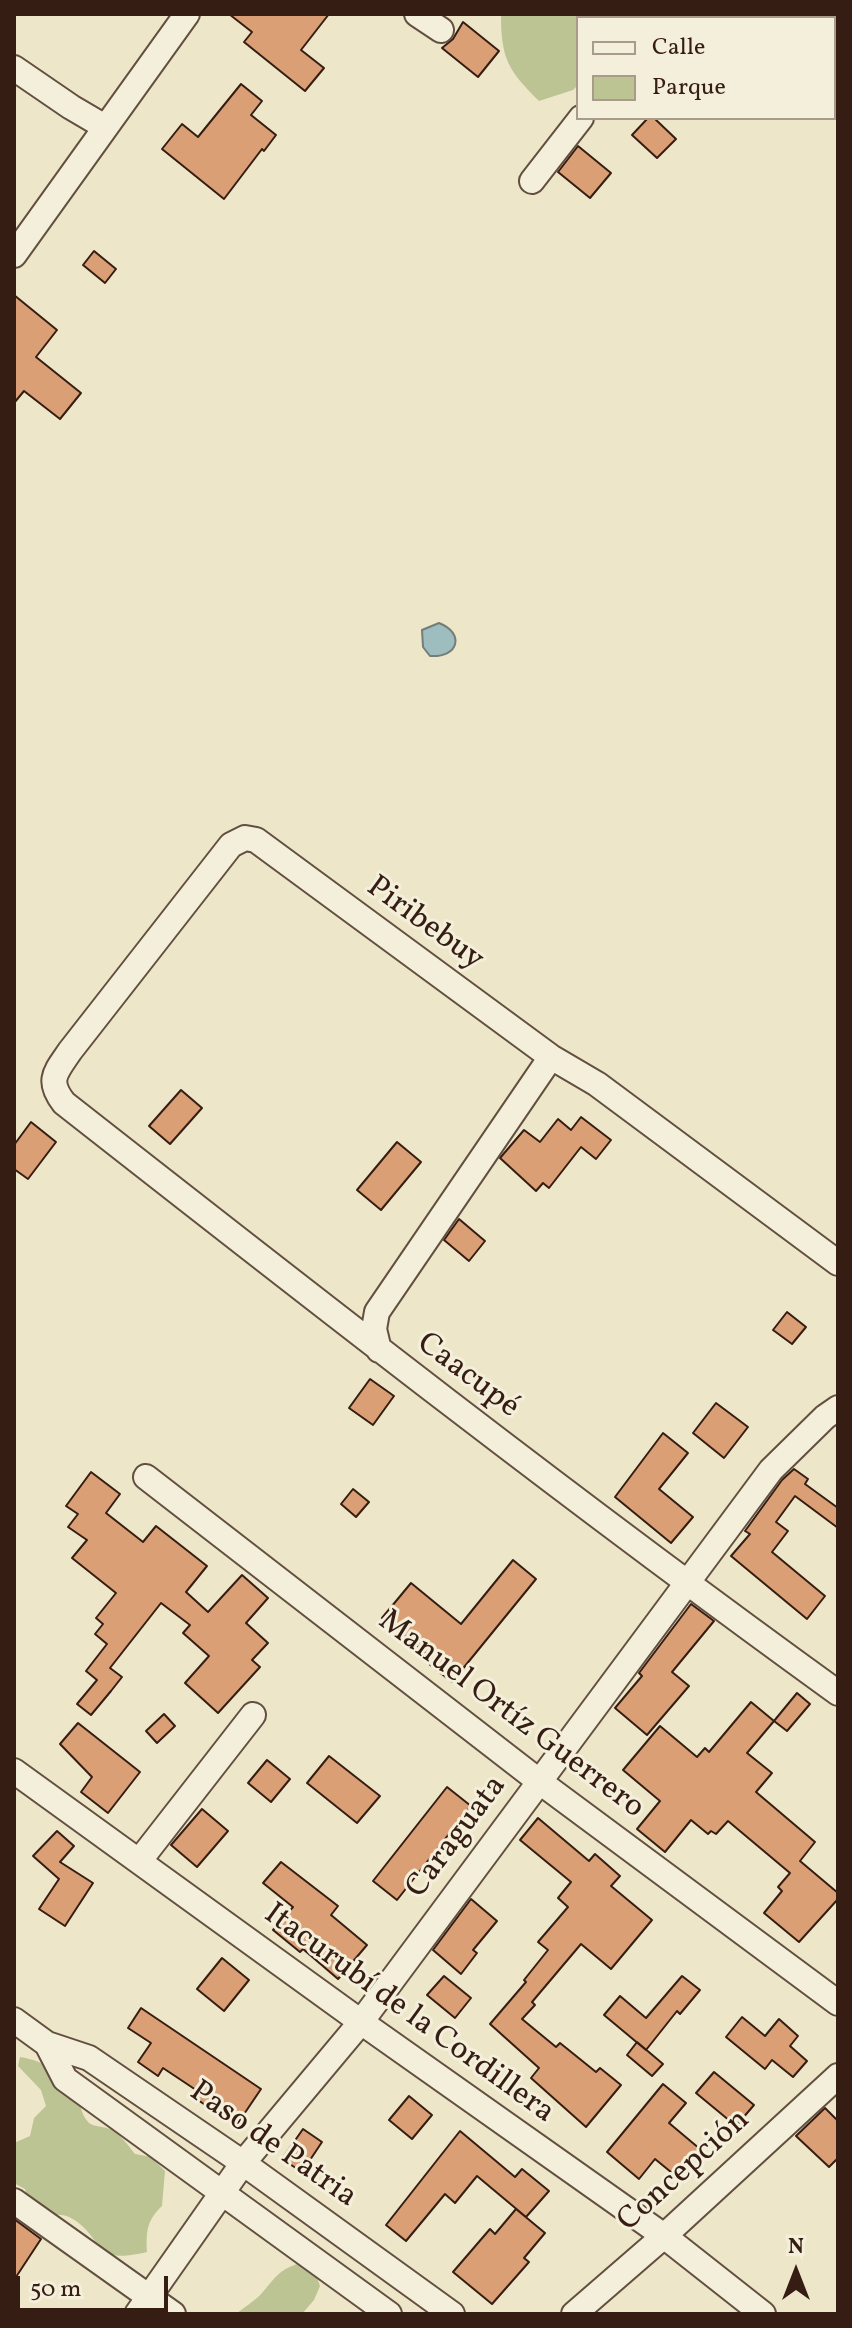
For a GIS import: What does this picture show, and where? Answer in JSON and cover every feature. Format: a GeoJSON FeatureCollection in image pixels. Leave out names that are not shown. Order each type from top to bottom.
{"type":"FeatureCollection","features":[{"type":"Feature","properties":{"kind":"street"},"geometry":{"type":"LineString","coordinates":[[14,255],[187,14]]}},
{"type":"Feature","properties":{"kind":"street"},"geometry":{"type":"LineString","coordinates":[[417,14],[441,30]]}},
{"type":"Feature","properties":{"kind":"street"},"geometry":{"type":"LineString","coordinates":[[14,68],[105,127]]}},
{"type":"Feature","properties":{"kind":"street"},"geometry":{"type":"LineString","coordinates":[[532,181],[579,120]]}},
{"type":"Feature","properties":{"kind":"street","name":"Piribebuy"},"geometry":{"type":"LineString","coordinates":[[64,1103],[54,1090],[53,1081],[70,1051],[231,845],[245,838],[264,845],[551,1057],[597,1084],[838,1263]]}},
{"type":"Feature","properties":{"kind":"street"},"geometry":{"type":"LineString","coordinates":[[379,1350],[374,1329],[377,1312],[551,1057]]}},
{"type":"Feature","properties":{"kind":"street","name":"Caacupé"},"geometry":{"type":"LineString","coordinates":[[64,1103],[379,1350],[688,1585],[838,1693]]}},
{"type":"Feature","properties":{"kind":"street","name":"Caraguata"},"geometry":{"type":"LineString","coordinates":[[143,2306],[221,2192],[361,2022],[771,1470],[838,1408]]}},
{"type":"Feature","properties":{"kind":"street","name":"Manuel Ortíz Guerrero"},"geometry":{"type":"LineString","coordinates":[[146,1477],[540,1782],[838,2003]]}},
{"type":"Feature","properties":{"kind":"street"},"geometry":{"type":"LineString","coordinates":[[140,1860],[253,1715]]}},
{"type":"Feature","properties":{"kind":"street","name":"Itacurubí de la Cordillera"},"geometry":{"type":"LineString","coordinates":[[14,1771],[664,2236],[763,2314]]}},
{"type":"Feature","properties":{"kind":"street","name":"Paso de Patria"},"geometry":{"type":"LineString","coordinates":[[14,2020],[47,2044],[89,2058],[243,2163],[452,2314]]}},
{"type":"Feature","properties":{"kind":"street","name":"Paso de Patria"},"geometry":{"type":"LineString","coordinates":[[47,2044],[65,2079],[389,2314]]}},
{"type":"Feature","properties":{"kind":"street","name":"Concepción"},"geometry":{"type":"LineString","coordinates":[[574,2314],[838,2076]]}},
{"type":"Feature","properties":{"kind":"street"},"geometry":{"type":"LineString","coordinates":[[14,2201],[143,2306],[173,2314]]}},
{"type":"Feature","properties":{"kind":"green space"},"geometry":{"type":"Polygon","coordinates":[[[501,14],[834,14],[576,16],[576,87],[539,101],[513,72],[503,42],[501,14]]]}},
{"type":"Feature","properties":{"kind":"green space"},"geometry":{"type":"Polygon","coordinates":[[[20,2057],[45,2065],[59,2074],[76,2095],[89,2123],[115,2132],[135,2154],[151,2157],[165,2171],[162,2206],[148,2226],[147,2252],[129,2255],[107,2253],[71,2218],[46,2214],[29,2204],[25,2189],[14,2183],[14,2143],[30,2136],[34,2118],[46,2106],[41,2090],[18,2066],[20,2057]]]}},
{"type":"Feature","properties":{"kind":"green space"},"geometry":{"type":"Polygon","coordinates":[[[297,2264],[314,2270],[320,2286],[314,2300],[302,2314],[236,2314],[259,2296],[281,2272],[297,2264]]]}},
{"type":"Feature","properties":{"kind":"water"},"geometry":{"type":"Polygon","coordinates":[[[439,623],[453,633],[455,644],[447,653],[430,656],[423,647],[422,630],[439,623]]]}},
{"type":"Feature","properties":{"kind":"building"},"geometry":{"type":"Polygon","coordinates":[[[229,14],[329,14],[301,50],[324,68],[305,91],[244,42],[252,32],[229,14]]]}},
{"type":"Feature","properties":{"kind":"building"},"geometry":{"type":"Polygon","coordinates":[[[463,22],[499,51],[478,77],[442,48],[453,39],[463,22]]]}},
{"type":"Feature","properties":{"kind":"building"},"geometry":{"type":"Polygon","coordinates":[[[241,84],[262,101],[251,115],[276,135],[224,199],[162,149],[182,124],[198,137],[241,84]]]}},
{"type":"Feature","properties":{"kind":"building"},"geometry":{"type":"Polygon","coordinates":[[[646,120],[656,120],[676,139],[657,158],[632,135],[646,120]]]}},
{"type":"Feature","properties":{"kind":"building"},"geometry":{"type":"Polygon","coordinates":[[[578,146],[611,173],[590,198],[558,172],[578,146]]]}},
{"type":"Feature","properties":{"kind":"building"},"geometry":{"type":"Polygon","coordinates":[[[94,251],[116,269],[105,283],[83,265],[94,251]]]}},
{"type":"Feature","properties":{"kind":"building"},"geometry":{"type":"Polygon","coordinates":[[[14,295],[57,330],[36,357],[81,393],[60,419],[24,391],[14,403],[14,295]]]}},
{"type":"Feature","properties":{"kind":"building"},"geometry":{"type":"Polygon","coordinates":[[[181,1090],[202,1108],[170,1144],[149,1126],[181,1090]]]}},
{"type":"Feature","properties":{"kind":"building"},"geometry":{"type":"Polygon","coordinates":[[[581,1117],[611,1140],[596,1159],[581,1147],[549,1188],[543,1183],[536,1191],[500,1158],[524,1130],[540,1142],[558,1119],[571,1130],[581,1117]]]}},
{"type":"Feature","properties":{"kind":"building"},"geometry":{"type":"Polygon","coordinates":[[[31,1122],[56,1142],[28,1179],[14,1169],[14,1145],[31,1122]]]}},
{"type":"Feature","properties":{"kind":"building"},"geometry":{"type":"Polygon","coordinates":[[[397,1142],[421,1162],[381,1210],[357,1190],[397,1142]]]}},
{"type":"Feature","properties":{"kind":"building"},"geometry":{"type":"Polygon","coordinates":[[[459,1219],[485,1241],[469,1261],[444,1240],[459,1219]]]}},
{"type":"Feature","properties":{"kind":"building"},"geometry":{"type":"Polygon","coordinates":[[[787,1312],[806,1327],[792,1344],[773,1330],[787,1312]]]}},
{"type":"Feature","properties":{"kind":"building"},"geometry":{"type":"Polygon","coordinates":[[[370,1379],[394,1396],[373,1425],[349,1408],[370,1379]]]}},
{"type":"Feature","properties":{"kind":"building"},"geometry":{"type":"Polygon","coordinates":[[[716,1403],[748,1427],[724,1458],[693,1433],[716,1403]]]}},
{"type":"Feature","properties":{"kind":"building"},"geometry":{"type":"Polygon","coordinates":[[[663,1433],[688,1453],[659,1489],[693,1517],[671,1543],[615,1497],[663,1433]]]}},
{"type":"Feature","properties":{"kind":"building"},"geometry":{"type":"Polygon","coordinates":[[[794,1469],[808,1479],[805,1484],[838,1508],[838,1528],[795,1496],[776,1522],[788,1531],[772,1552],[825,1596],[807,1619],[731,1556],[750,1534],[745,1531],[782,1480],[794,1469]]]}},
{"type":"Feature","properties":{"kind":"building"},"geometry":{"type":"Polygon","coordinates":[[[91,1472],[120,1494],[106,1513],[143,1542],[156,1526],[207,1566],[186,1592],[208,1612],[242,1575],[268,1598],[246,1623],[268,1643],[252,1660],[260,1667],[218,1713],[185,1683],[209,1656],[183,1633],[190,1625],[161,1603],[110,1668],[122,1677],[111,1691],[91,1715],[77,1704],[97,1680],[86,1671],[107,1644],[95,1634],[103,1624],[96,1618],[116,1593],[72,1558],[87,1540],[68,1527],[78,1514],[66,1506],[91,1472]]]}},
{"type":"Feature","properties":{"kind":"building"},"geometry":{"type":"Polygon","coordinates":[[[353,1489],[369,1502],[356,1517],[341,1504],[353,1489]]]}},
{"type":"Feature","properties":{"kind":"building"},"geometry":{"type":"Polygon","coordinates":[[[513,1560],[536,1579],[452,1682],[429,1664],[433,1659],[382,1618],[411,1583],[461,1624],[513,1560]]]}},
{"type":"Feature","properties":{"kind":"building"},"geometry":{"type":"Polygon","coordinates":[[[691,1604],[714,1621],[672,1672],[689,1686],[647,1735],[615,1708],[642,1676],[639,1673],[691,1604]]]}},
{"type":"Feature","properties":{"kind":"building"},"geometry":{"type":"Polygon","coordinates":[[[797,1693],[810,1704],[787,1731],[774,1721],[797,1693]]]}},
{"type":"Feature","properties":{"kind":"building"},"geometry":{"type":"Polygon","coordinates":[[[751,1702],[774,1721],[747,1753],[772,1773],[756,1792],[815,1842],[800,1861],[838,1893],[838,1899],[799,1942],[764,1913],[782,1891],[778,1887],[790,1873],[728,1821],[716,1834],[711,1831],[708,1834],[691,1820],[665,1852],[637,1829],[660,1801],[623,1770],[660,1726],[697,1757],[705,1748],[709,1752],[751,1702]]]}},
{"type":"Feature","properties":{"kind":"building"},"geometry":{"type":"Polygon","coordinates":[[[164,1714],[175,1726],[157,1743],[146,1731],[164,1714]]]}},
{"type":"Feature","properties":{"kind":"building"},"geometry":{"type":"Polygon","coordinates":[[[78,1723],[140,1772],[108,1813],[81,1792],[92,1777],[60,1744],[78,1723]]]}},
{"type":"Feature","properties":{"kind":"building"},"geometry":{"type":"Polygon","coordinates":[[[329,1756],[380,1796],[357,1823],[307,1783],[329,1756]]]}},
{"type":"Feature","properties":{"kind":"building"},"geometry":{"type":"Polygon","coordinates":[[[267,1760],[290,1779],[271,1802],[248,1783],[267,1760]]]}},
{"type":"Feature","properties":{"kind":"building"},"geometry":{"type":"Polygon","coordinates":[[[447,1787],[471,1806],[397,1900],[373,1881],[447,1787]]]}},
{"type":"Feature","properties":{"kind":"building"},"geometry":{"type":"Polygon","coordinates":[[[202,1809],[228,1831],[197,1867],[171,1845],[202,1809]]]}},
{"type":"Feature","properties":{"kind":"building"},"geometry":{"type":"Polygon","coordinates":[[[538,1818],[589,1861],[595,1854],[620,1876],[611,1886],[652,1920],[611,1969],[581,1944],[532,2002],[535,2005],[522,2019],[556,2047],[560,2043],[596,2072],[600,2068],[621,2085],[586,2127],[531,2078],[539,2068],[490,2024],[526,1982],[524,1980],[548,1950],[538,1942],[568,1907],[558,1898],[571,1882],[520,1840],[538,1818]]]}},
{"type":"Feature","properties":{"kind":"building"},"geometry":{"type":"Polygon","coordinates":[[[57,1831],[74,1846],[60,1862],[93,1883],[65,1926],[39,1909],[59,1879],[33,1856],[57,1831]]]}},
{"type":"Feature","properties":{"kind":"building"},"geometry":{"type":"Polygon","coordinates":[[[281,1862],[338,1906],[331,1915],[367,1945],[338,1979],[303,1949],[300,1952],[273,1930],[293,1907],[263,1883],[281,1862]]]}},
{"type":"Feature","properties":{"kind":"building"},"geometry":{"type":"Polygon","coordinates":[[[471,1899],[497,1921],[473,1950],[477,1953],[461,1974],[433,1950],[471,1899]]]}},
{"type":"Feature","properties":{"kind":"building"},"geometry":{"type":"Polygon","coordinates":[[[222,1958],[249,1980],[224,2011],[197,1989],[222,1958]]]}},
{"type":"Feature","properties":{"kind":"building"},"geometry":{"type":"Polygon","coordinates":[[[444,1976],[471,1998],[455,2018],[427,1995],[444,1976]]]}},
{"type":"Feature","properties":{"kind":"building"},"geometry":{"type":"Polygon","coordinates":[[[682,1976],[700,1990],[680,2014],[677,2011],[646,2050],[604,2015],[620,1996],[646,2018],[682,1976]]]}},
{"type":"Feature","properties":{"kind":"building"},"geometry":{"type":"Polygon","coordinates":[[[141,2008],[261,2089],[236,2126],[195,2098],[199,2092],[163,2068],[158,2076],[138,2062],[151,2043],[128,2028],[141,2008]]]}},
{"type":"Feature","properties":{"kind":"building"},"geometry":{"type":"Polygon","coordinates":[[[742,2017],[765,2036],[779,2019],[798,2036],[790,2046],[807,2061],[793,2077],[772,2060],[765,2069],[726,2037],[742,2017]]]}},
{"type":"Feature","properties":{"kind":"building"},"geometry":{"type":"Polygon","coordinates":[[[637,2042],[663,2064],[652,2076],[627,2055],[637,2042]]]}},
{"type":"Feature","properties":{"kind":"building"},"geometry":{"type":"Polygon","coordinates":[[[714,2072],[754,2105],[736,2126],[696,2093],[714,2072]]]}},
{"type":"Feature","properties":{"kind":"building"},"geometry":{"type":"Polygon","coordinates":[[[663,2084],[686,2103],[669,2123],[700,2149],[677,2177],[655,2159],[639,2179],[607,2152],[663,2084]]]}},
{"type":"Feature","properties":{"kind":"building"},"geometry":{"type":"Polygon","coordinates":[[[409,2096],[432,2115],[412,2139],[389,2120],[409,2096]]]}},
{"type":"Feature","properties":{"kind":"building"},"geometry":{"type":"Polygon","coordinates":[[[825,2108],[838,2121],[838,2158],[829,2167],[796,2136],[825,2108]]]}},
{"type":"Feature","properties":{"kind":"building"},"geometry":{"type":"Polygon","coordinates":[[[303,2129],[322,2142],[302,2172],[282,2159],[303,2129]]]}},
{"type":"Feature","properties":{"kind":"building"},"geometry":{"type":"Polygon","coordinates":[[[460,2131],[515,2177],[522,2169],[549,2191],[526,2217],[477,2176],[455,2203],[445,2194],[406,2241],[386,2225],[460,2131]]]}},
{"type":"Feature","properties":{"kind":"building"},"geometry":{"type":"Polygon","coordinates":[[[516,2209],[545,2233],[524,2258],[529,2262],[492,2304],[453,2272],[490,2229],[495,2234],[516,2209]]]}},
{"type":"Feature","properties":{"kind":"building"},"geometry":{"type":"Polygon","coordinates":[[[14,2219],[41,2239],[14,2280],[14,2219]]]}}]}
